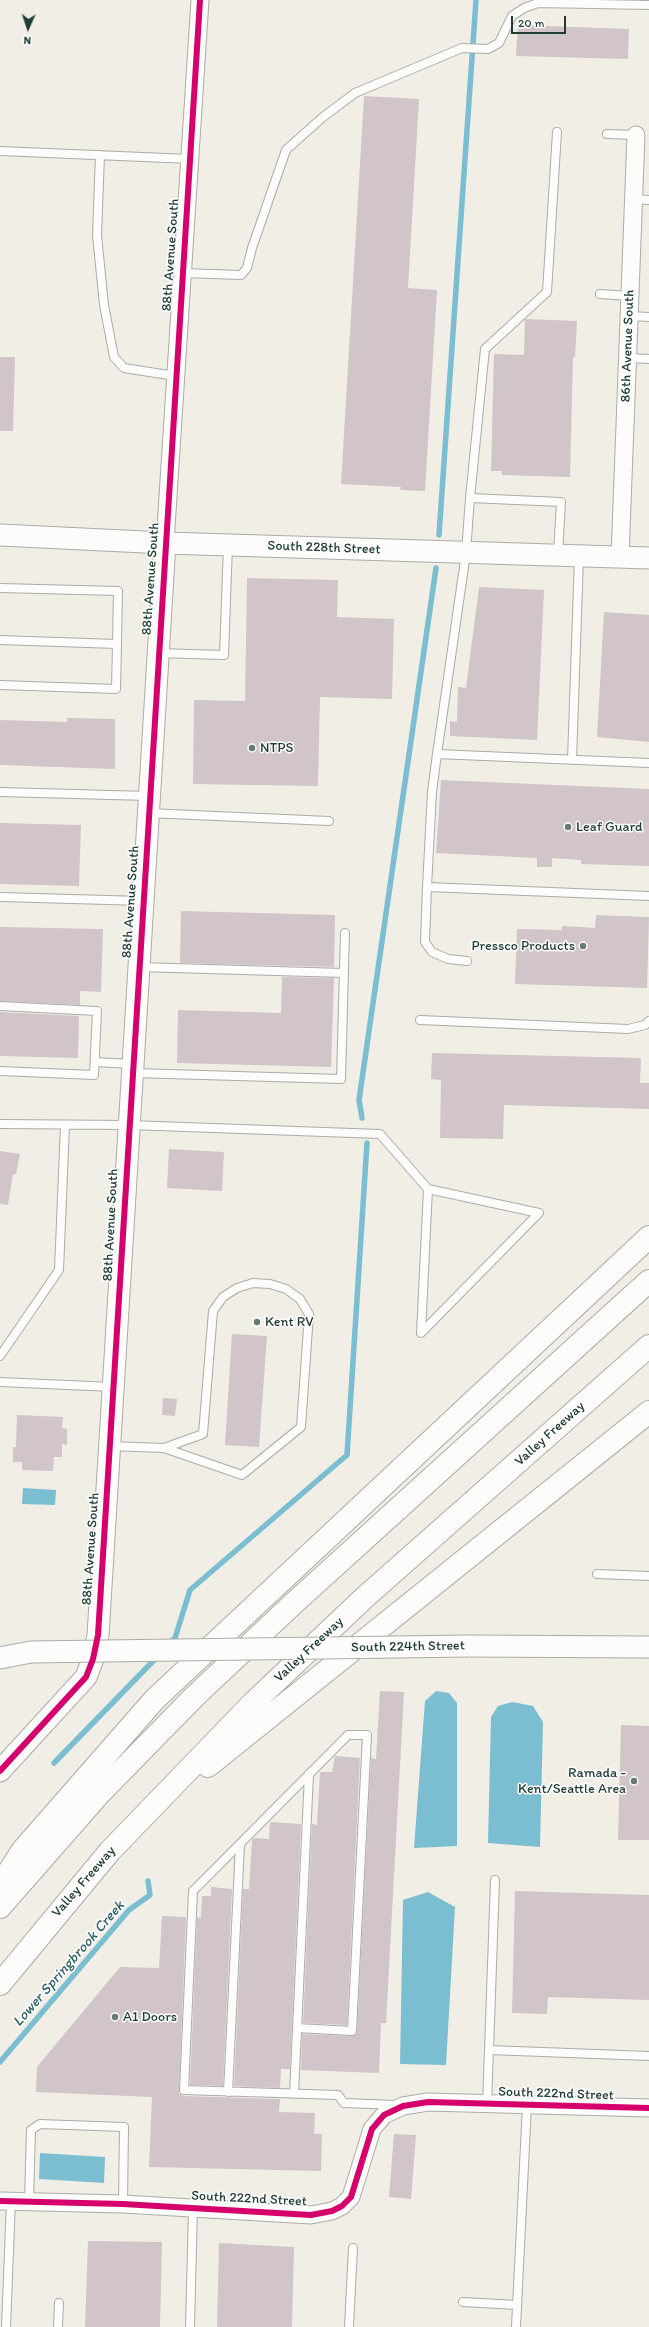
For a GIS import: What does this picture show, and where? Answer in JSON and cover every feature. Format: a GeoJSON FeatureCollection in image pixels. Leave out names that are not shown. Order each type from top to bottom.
{"type":"FeatureCollection","features":[{"type":"Feature","properties":{"kind":"highway"},"geometry":{"type":"LineString","coordinates":[[0,1886],[22,1851],[155,1699],[649,1237]]}},
{"type":"Feature","properties":{"kind":"highway"},"geometry":{"type":"LineString","coordinates":[[0,1906],[100,1793],[195,1696],[300,1597],[649,1282]]}},
{"type":"Feature","properties":{"kind":"highway","name":"Valley Freeway"},"geometry":{"type":"LineString","coordinates":[[0,1984],[54,1917],[110,1852],[253,1703],[364,1598],[649,1346]]}},
{"type":"Feature","properties":{"kind":"highway"},"geometry":{"type":"LineString","coordinates":[[140,1821],[649,1412]]}},
{"type":"Feature","properties":{"kind":"street","name":"88th Avenue South"},"geometry":{"type":"LineString","coordinates":[[0,1771],[86,1677],[93,1659],[98,1634],[158,653],[200,0]]}},
{"type":"Feature","properties":{"kind":"street","name":"86th Avenue South"},"geometry":{"type":"LineString","coordinates":[[620,558],[630,296],[641,200],[636,135]]}},
{"type":"Feature","properties":{"kind":"street","name":"South 228th Street"},"geometry":{"type":"LineString","coordinates":[[0,535],[228,545],[649,558]]}},
{"type":"Feature","properties":{"kind":"street","name":"South 224th Street"},"geometry":{"type":"LineString","coordinates":[[0,1658],[30,1652],[468,1646],[649,1647]]}},
{"type":"Feature","properties":{"kind":"street","name":"South 222nd Street"},"geometry":{"type":"LineString","coordinates":[[6,2201],[123,2204],[312,2215],[332,2211],[342,2206],[351,2197],[372,2129],[384,2115],[403,2106],[428,2102],[649,2108]]}},
{"type":"Feature","properties":{"kind":"lane"},"geometry":{"type":"LineString","coordinates":[[182,273],[241,275],[247,268],[286,150],[296,139],[355,93],[462,48],[488,49],[499,42],[512,16],[524,8],[538,3],[649,5]]}},
{"type":"Feature","properties":{"kind":"lane"},"geometry":{"type":"LineString","coordinates":[[467,961],[448,959],[432,952],[425,942],[432,792],[466,552],[485,349],[547,292],[557,132]]}},
{"type":"Feature","properties":{"kind":"lane"},"geometry":{"type":"LineString","coordinates":[[607,134],[636,135]]}},
{"type":"Feature","properties":{"kind":"lane"},"geometry":{"type":"LineString","coordinates":[[0,152],[190,159]]}},
{"type":"Feature","properties":{"kind":"lane"},"geometry":{"type":"LineString","coordinates":[[100,155],[97,235],[104,305],[114,357],[124,368],[176,376]]}},
{"type":"Feature","properties":{"kind":"lane"},"geometry":{"type":"LineString","coordinates":[[600,294],[630,296]]}},
{"type":"Feature","properties":{"kind":"lane"},"geometry":{"type":"LineString","coordinates":[[629,316],[649,317]]}},
{"type":"Feature","properties":{"kind":"lane"},"geometry":{"type":"LineString","coordinates":[[627,358],[649,359]]}},
{"type":"Feature","properties":{"kind":"lane"},"geometry":{"type":"LineString","coordinates":[[470,498],[561,502],[558,556]]}},
{"type":"Feature","properties":{"kind":"lane"},"geometry":{"type":"LineString","coordinates":[[158,653],[224,655],[228,545]]}},
{"type":"Feature","properties":{"kind":"lane"},"geometry":{"type":"LineString","coordinates":[[572,760],[579,556]]}},
{"type":"Feature","properties":{"kind":"lane"},"geometry":{"type":"LineString","coordinates":[[0,588],[118,591],[116,689],[0,685]]}},
{"type":"Feature","properties":{"kind":"lane"},"geometry":{"type":"LineString","coordinates":[[0,640],[117,644]]}},
{"type":"Feature","properties":{"kind":"lane"},"geometry":{"type":"LineString","coordinates":[[437,754],[649,763]]}},
{"type":"Feature","properties":{"kind":"lane"},"geometry":{"type":"LineString","coordinates":[[0,792],[329,821]]}},
{"type":"Feature","properties":{"kind":"lane"},"geometry":{"type":"LineString","coordinates":[[427,887],[649,896]]}},
{"type":"Feature","properties":{"kind":"lane"},"geometry":{"type":"LineString","coordinates":[[0,897],[143,900]]}},
{"type":"Feature","properties":{"kind":"lane"},"geometry":{"type":"LineString","coordinates":[[94,1062],[133,1068],[341,1079],[345,933]]}},
{"type":"Feature","properties":{"kind":"lane"},"geometry":{"type":"LineString","coordinates":[[139,967],[344,973]]}},
{"type":"Feature","properties":{"kind":"lane"},"geometry":{"type":"LineString","coordinates":[[0,1006],[97,1011],[94,1075],[0,1071]]}},
{"type":"Feature","properties":{"kind":"lane"},"geometry":{"type":"LineString","coordinates":[[420,1020],[628,1029],[645,1025],[649,1021]]}},
{"type":"Feature","properties":{"kind":"lane"},"geometry":{"type":"LineString","coordinates":[[0,1124],[129,1125],[380,1134],[428,1189],[539,1213],[421,1333],[428,1189]]}},
{"type":"Feature","properties":{"kind":"lane"},"geometry":{"type":"LineString","coordinates":[[0,1356],[59,1270],[65,1125]]}},
{"type":"Feature","properties":{"kind":"lane"},"geometry":{"type":"LineString","coordinates":[[110,1446],[164,1448],[242,1475],[301,1427],[309,1314],[300,1299],[286,1289],[270,1284],[253,1283],[237,1288],[223,1297],[213,1311],[203,1434],[164,1448]]}},
{"type":"Feature","properties":{"kind":"lane"},"geometry":{"type":"LineString","coordinates":[[0,1382],[113,1386]]}},
{"type":"Feature","properties":{"kind":"lane"},"geometry":{"type":"LineString","coordinates":[[597,1574],[649,1576]]}},
{"type":"Feature","properties":{"kind":"lane"},"geometry":{"type":"LineString","coordinates":[[297,2028],[352,2031],[367,1735],[348,1735],[193,1891],[184,2090],[338,2095],[344,2103],[403,2106]]}},
{"type":"Feature","properties":{"kind":"lane"},"geometry":{"type":"LineString","coordinates":[[294,2094],[309,1774]]}},
{"type":"Feature","properties":{"kind":"lane"},"geometry":{"type":"LineString","coordinates":[[228,2092],[240,1844]]}},
{"type":"Feature","properties":{"kind":"lane"},"geometry":{"type":"LineString","coordinates":[[487,2104],[496,1880]]}},
{"type":"Feature","properties":{"kind":"lane"},"geometry":{"type":"LineString","coordinates":[[489,2050],[649,2056]]}},
{"type":"Feature","properties":{"kind":"lane"},"geometry":{"type":"LineString","coordinates":[[516,2327],[527,2105]]}},
{"type":"Feature","properties":{"kind":"lane"},"geometry":{"type":"LineString","coordinates":[[29,2201],[31,2130],[40,2124],[124,2127],[123,2204]]}},
{"type":"Feature","properties":{"kind":"lane"},"geometry":{"type":"LineString","coordinates":[[6,2201],[6,2327]]}},
{"type":"Feature","properties":{"kind":"lane"},"geometry":{"type":"LineString","coordinates":[[190,2327],[193,2208]]}},
{"type":"Feature","properties":{"kind":"lane"},"geometry":{"type":"LineString","coordinates":[[349,2327],[353,2248]]}},
{"type":"Feature","properties":{"kind":"lane"},"geometry":{"type":"LineString","coordinates":[[463,2302],[517,2305]]}},
{"type":"Feature","properties":{"kind":"lane"},"geometry":{"type":"LineString","coordinates":[[58,2327],[59,2303]]}},
{"type":"Feature","properties":{"kind":"water"},"geometry":{"type":"Polygon","coordinates":[[[23,1488],[56,1490],[55,1505],[22,1504],[23,1488]]]}},
{"type":"Feature","properties":{"kind":"water"},"geometry":{"type":"Polygon","coordinates":[[[436,1691],[449,1693],[457,1703],[457,1846],[414,1848],[425,1701],[436,1691]]]}},
{"type":"Feature","properties":{"kind":"water"},"geometry":{"type":"Polygon","coordinates":[[[512,1702],[533,1706],[543,1722],[540,1847],[488,1843],[491,1717],[498,1706],[512,1702]]]}},
{"type":"Feature","properties":{"kind":"water"},"geometry":{"type":"Polygon","coordinates":[[[428,1892],[455,1907],[446,2065],[400,2064],[403,1900],[428,1892]]]}},
{"type":"Feature","properties":{"kind":"water"},"geometry":{"type":"Polygon","coordinates":[[[40,2153],[105,2157],[104,2183],[39,2179],[40,2153]]]}},
{"type":"Feature","properties":{"kind":"building"},"geometry":{"type":"Polygon","coordinates":[[[518,25],[629,29],[628,59],[516,56],[518,25]]]}},
{"type":"Feature","properties":{"kind":"building"},"geometry":{"type":"Polygon","coordinates":[[[364,96],[419,99],[408,288],[437,290],[425,491],[400,490],[401,487],[341,484],[364,96]]]}},
{"type":"Feature","properties":{"kind":"building"},"geometry":{"type":"Polygon","coordinates":[[[525,319],[577,321],[575,357],[573,357],[570,477],[502,475],[502,471],[491,471],[494,354],[524,355],[525,319]]]}},
{"type":"Feature","properties":{"kind":"building"},"geometry":{"type":"Polygon","coordinates":[[[0,357],[15,357],[13,431],[0,431],[0,357]]]}},
{"type":"Feature","properties":{"kind":"building"},"geometry":{"type":"Polygon","coordinates":[[[247,578],[338,580],[337,617],[394,619],[392,699],[320,697],[318,786],[193,784],[194,700],[245,701],[247,578]]]}},
{"type":"Feature","properties":{"kind":"building"},"geometry":{"type":"Polygon","coordinates":[[[479,587],[544,590],[537,740],[450,736],[450,721],[457,722],[458,687],[466,688],[479,587]]]}},
{"type":"Feature","properties":{"kind":"building"},"geometry":{"type":"Polygon","coordinates":[[[604,612],[649,615],[649,742],[597,737],[604,612]]]}},
{"type":"Feature","properties":{"kind":"building"},"geometry":{"type":"Polygon","coordinates":[[[67,718],[115,719],[115,769],[0,765],[0,720],[67,722],[67,718]]]}},
{"type":"Feature","properties":{"kind":"building"},"geometry":{"type":"Polygon","coordinates":[[[441,780],[649,789],[649,866],[581,864],[581,860],[552,858],[552,867],[537,867],[537,858],[436,853],[441,780]]]}},
{"type":"Feature","properties":{"kind":"building"},"geometry":{"type":"Polygon","coordinates":[[[0,823],[81,825],[79,886],[0,884],[0,823]]]}},
{"type":"Feature","properties":{"kind":"building"},"geometry":{"type":"Polygon","coordinates":[[[181,911],[335,915],[334,967],[180,963],[181,911]]]}},
{"type":"Feature","properties":{"kind":"building","name":"Pressco Products"},"geometry":{"type":"Polygon","coordinates":[[[596,915],[649,917],[647,988],[515,984],[517,929],[562,930],[562,926],[595,928],[596,915]]]}},
{"type":"Feature","properties":{"kind":"building"},"geometry":{"type":"Polygon","coordinates":[[[0,927],[103,929],[101,992],[80,991],[80,1005],[0,1001],[0,927]]]}},
{"type":"Feature","properties":{"kind":"building"},"geometry":{"type":"Polygon","coordinates":[[[282,977],[334,978],[331,1067],[177,1063],[178,1010],[281,1013],[282,977]]]}},
{"type":"Feature","properties":{"kind":"building"},"geometry":{"type":"Polygon","coordinates":[[[0,1012],[79,1016],[78,1058],[0,1056],[0,1012]]]}},
{"type":"Feature","properties":{"kind":"building"},"geometry":{"type":"Polygon","coordinates":[[[432,1053],[641,1058],[640,1083],[649,1083],[649,1109],[504,1105],[503,1139],[440,1138],[441,1080],[431,1079],[432,1053]]]}},
{"type":"Feature","properties":{"kind":"building"},"geometry":{"type":"Polygon","coordinates":[[[169,1149],[224,1152],[222,1191],[167,1188],[169,1149]]]}},
{"type":"Feature","properties":{"kind":"building"},"geometry":{"type":"Polygon","coordinates":[[[0,1151],[20,1154],[16,1174],[13,1174],[8,1205],[0,1204],[0,1151]]]}},
{"type":"Feature","properties":{"kind":"building"},"geometry":{"type":"Polygon","coordinates":[[[232,1334],[267,1336],[259,1447],[225,1445],[232,1334]]]}},
{"type":"Feature","properties":{"kind":"building"},"geometry":{"type":"Polygon","coordinates":[[[163,1398],[177,1399],[175,1416],[162,1415],[163,1398]]]}},
{"type":"Feature","properties":{"kind":"building"},"geometry":{"type":"Polygon","coordinates":[[[17,1415],[63,1417],[62,1428],[67,1429],[67,1445],[62,1444],[62,1457],[54,1457],[53,1471],[22,1470],[22,1462],[13,1462],[13,1447],[16,1447],[17,1415]]]}},
{"type":"Feature","properties":{"kind":"building"},"geometry":{"type":"Polygon","coordinates":[[[380,1691],[404,1692],[386,2023],[381,2023],[379,2073],[301,2070],[302,2034],[352,2036],[357,2032],[371,1758],[376,1759],[380,1691]]]}},
{"type":"Feature","properties":{"kind":"building","name":"Ramada - Kent/Seattle Area"},"geometry":{"type":"Polygon","coordinates":[[[621,1725],[649,1726],[649,1840],[618,1840],[621,1725]]]}},
{"type":"Feature","properties":{"kind":"building"},"geometry":{"type":"Polygon","coordinates":[[[335,1756],[360,1758],[347,2025],[303,2023],[312,1824],[317,1825],[320,1772],[332,1772],[335,1756]]]}},
{"type":"Feature","properties":{"kind":"building"},"geometry":{"type":"Polygon","coordinates":[[[270,1822],[301,1824],[290,2069],[281,2069],[280,2088],[234,2086],[243,1889],[249,1889],[252,1840],[254,1838],[269,1839],[270,1822]]]}},
{"type":"Feature","properties":{"kind":"building"},"geometry":{"type":"Polygon","coordinates":[[[211,1887],[232,1889],[223,2086],[190,2085],[197,1917],[201,1918],[202,1896],[211,1896],[211,1887]]]}},
{"type":"Feature","properties":{"kind":"building"},"geometry":{"type":"Polygon","coordinates":[[[515,1891],[649,1895],[649,2000],[548,1997],[547,2014],[512,2013],[515,1891]]]}},
{"type":"Feature","properties":{"kind":"building"},"geometry":{"type":"Polygon","coordinates":[[[162,1916],[186,1917],[179,2093],[184,2096],[280,2099],[279,2112],[315,2113],[314,2134],[322,2134],[321,2171],[149,2167],[152,2097],[36,2092],[37,2067],[120,1967],[159,1968],[162,1916]]]}},
{"type":"Feature","properties":{"kind":"building"},"geometry":{"type":"Polygon","coordinates":[[[394,2134],[416,2135],[411,2199],[389,2197],[394,2134]]]}},
{"type":"Feature","properties":{"kind":"building"},"geometry":{"type":"Polygon","coordinates":[[[88,2241],[162,2242],[160,2327],[85,2327],[88,2241]]]}},
{"type":"Feature","properties":{"kind":"building"},"geometry":{"type":"Polygon","coordinates":[[[219,2243],[294,2247],[292,2327],[217,2327],[219,2243]]]}},
{"type":"Feature","properties":{"kind":"waterway"},"geometry":{"type":"LineString","coordinates":[[439,535],[476,0]]}},
{"type":"Feature","properties":{"kind":"waterway"},"geometry":{"type":"LineString","coordinates":[[362,1118],[359,1100],[436,568]]}},
{"type":"Feature","properties":{"kind":"waterway"},"geometry":{"type":"LineString","coordinates":[[168,1645],[175,1638],[190,1590],[347,1455],[367,1143]]}},
{"type":"Feature","properties":{"kind":"waterway"},"geometry":{"type":"LineString","coordinates":[[54,1763],[158,1656]]}},
{"type":"Feature","properties":{"kind":"waterway","name":"Lower Springbrook Creek"},"geometry":{"type":"LineString","coordinates":[[0,2062],[129,1910],[150,1895],[148,1881]]}},
{"type":"Feature","properties":{"kind":"cycle path"},"geometry":{"type":"LineString","coordinates":[[0,1771],[86,1677],[93,1659],[98,1635],[200,0]]}},
{"type":"Feature","properties":{"kind":"cycle path"},"geometry":{"type":"LineString","coordinates":[[0,2201],[123,2204],[311,2215],[332,2211],[342,2206],[351,2197],[372,2129],[384,2115],[403,2106],[428,2102],[649,2108]]}},
{"type":"Feature","properties":{"kind":"place","name":"NTPS"},"geometry":{"type":"Point","coordinates":[252,748]}},
{"type":"Feature","properties":{"kind":"place","name":"Leaf Guard"},"geometry":{"type":"Point","coordinates":[568,827]}},
{"type":"Feature","properties":{"kind":"place","name":"Pressco Products"},"geometry":{"type":"Point","coordinates":[583,946]}},
{"type":"Feature","properties":{"kind":"place","name":"Kent RV"},"geometry":{"type":"Point","coordinates":[257,1322]}},
{"type":"Feature","properties":{"kind":"place","name":"Ramada - Kent/Seattle Area"},"geometry":{"type":"Point","coordinates":[634,1781]}},
{"type":"Feature","properties":{"kind":"place","name":"A1 Doors"},"geometry":{"type":"Point","coordinates":[115,2017]}}]}
